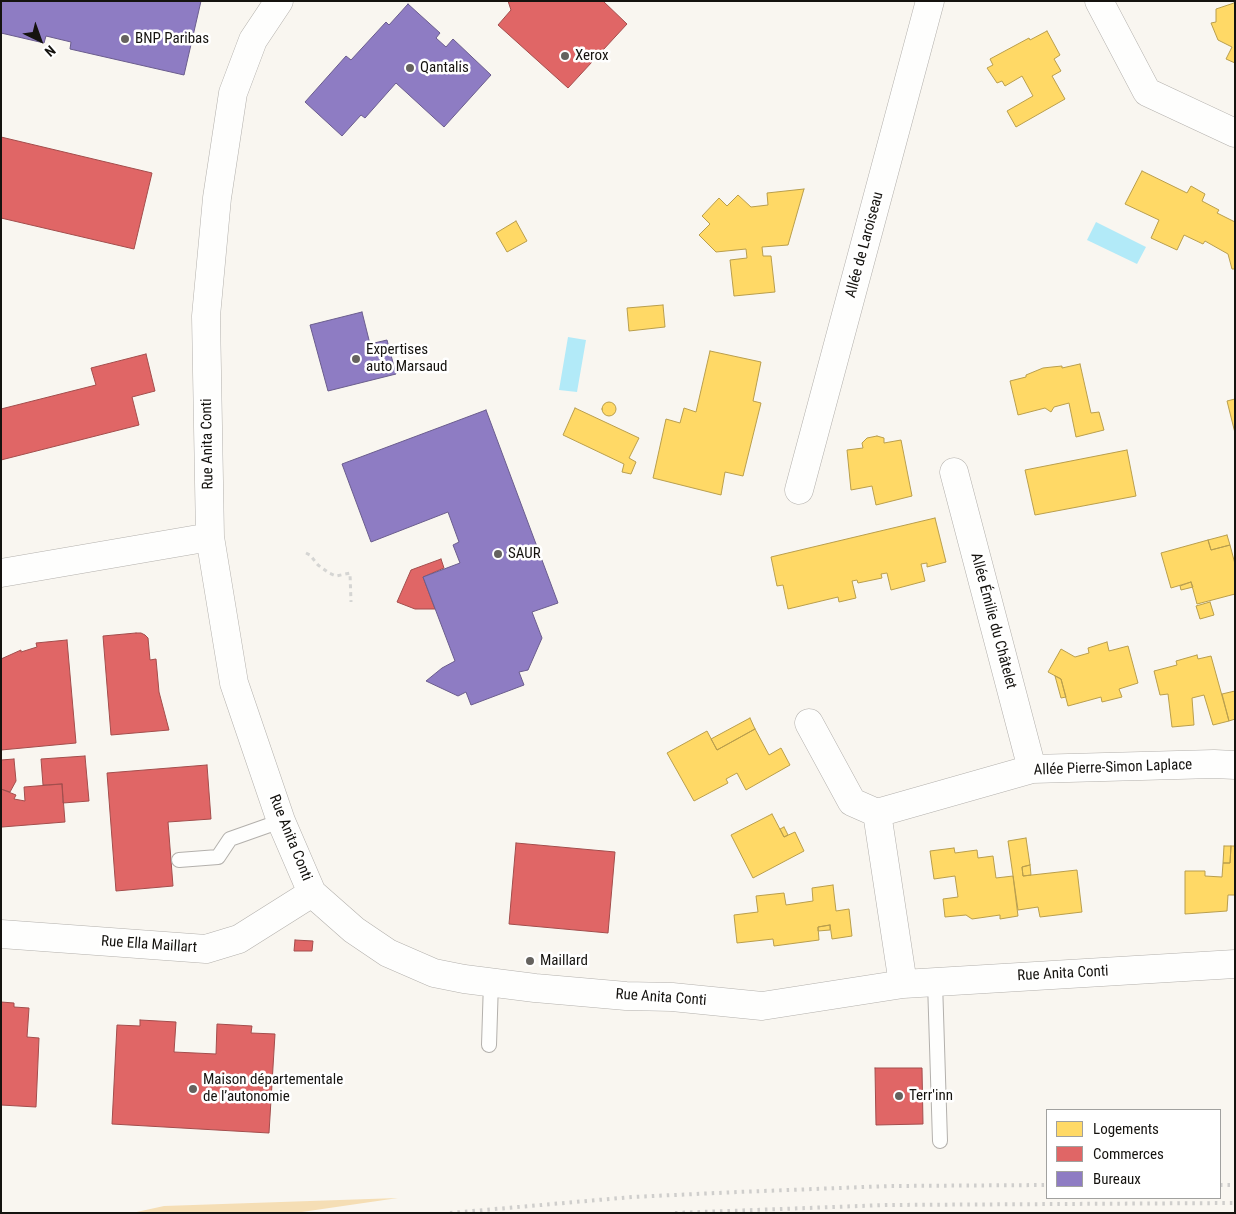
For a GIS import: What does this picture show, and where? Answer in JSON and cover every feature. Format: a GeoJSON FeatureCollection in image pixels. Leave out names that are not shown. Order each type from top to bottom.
{"type":"FeatureCollection","features":[{"type":"Feature","properties":{"kind":"street","name":"Rue Anita Conti"},"geometry":{"type":"LineString","coordinates":[[279,1],[253,40],[232,93],[216,198],[206,316],[210,537],[234,683],[281,821],[312,892],[354,930],[388,953],[434,973],[464,979],[601,994],[672,997],[762,1006],[904,984],[1235,964]]}},
{"type":"Feature","properties":{"kind":"street","name":"Allée de Laroiseau"},"geometry":{"type":"LineString","coordinates":[[799,490],[930,1]]}},
{"type":"Feature","properties":{"kind":"street"},"geometry":{"type":"LineString","coordinates":[[1099,1],[1147,92],[1235,133]]}},
{"type":"Feature","properties":{"kind":"street","name":"Allée Émilie du Châtelet"},"geometry":{"type":"LineString","coordinates":[[954,472],[1032,769]]}},
{"type":"Feature","properties":{"kind":"street"},"geometry":{"type":"LineString","coordinates":[[1,573],[210,537]]}},
{"type":"Feature","properties":{"kind":"street"},"geometry":{"type":"LineString","coordinates":[[809,723],[852,802],[877,813],[904,984]]}},
{"type":"Feature","properties":{"kind":"street","name":"Allée Pierre-Simon Laplace"},"geometry":{"type":"LineString","coordinates":[[877,813],[1032,769],[1235,765]]}},
{"type":"Feature","properties":{"kind":"street","name":"Rue Ella Maillart"},"geometry":{"type":"LineString","coordinates":[[1,934],[206,949],[239,939],[312,892]]}},
{"type":"Feature","properties":{"kind":"lane"},"geometry":{"type":"LineString","coordinates":[[179,860],[218,857],[230,839],[281,821]]}},
{"type":"Feature","properties":{"kind":"lane"},"geometry":{"type":"LineString","coordinates":[[489,1045],[491,982]]}},
{"type":"Feature","properties":{"kind":"lane"},"geometry":{"type":"LineString","coordinates":[[935,982],[940,1141]]}},
{"type":"Feature","properties":{"kind":"path"},"geometry":{"type":"LineString","coordinates":[[306,553],[329,573],[336,576],[350,573],[351,602]]}},
{"type":"Feature","properties":{"kind":"shaded area"},"geometry":{"type":"Polygon","coordinates":[[[398,1198],[295,1213],[132,1213],[164,1206],[398,1198]]]}},
{"type":"Feature","properties":{"kind":"water"},"geometry":{"type":"Polygon","coordinates":[[[1096,222],[1146,247],[1137,264],[1087,240],[1096,222]]]}},
{"type":"Feature","properties":{"kind":"water"},"geometry":{"type":"Polygon","coordinates":[[[568,337],[586,340],[577,392],[559,390],[568,337]]]}},
{"type":"Feature","properties":{"kind":"building: Logements"},"geometry":{"type":"Polygon","coordinates":[[[1234,3],[1235,63],[1226,59],[1232,47],[1218,40],[1211,23],[1216,22],[1216,9],[1234,3]]]}},
{"type":"Feature","properties":{"kind":"building: Logements"},"geometry":{"type":"Polygon","coordinates":[[[1047,31],[1060,55],[1054,59],[1061,71],[1052,76],[1065,99],[1016,127],[1007,111],[1033,96],[1022,76],[1005,86],[1002,81],[997,83],[987,68],[993,65],[990,59],[1029,38],[1030,40],[1047,31]]]}},
{"type":"Feature","properties":{"kind":"building: Logements"},"geometry":{"type":"Polygon","coordinates":[[[1142,171],[1187,193],[1191,186],[1205,194],[1202,201],[1219,210],[1217,213],[1235,222],[1235,269],[1232,269],[1228,254],[1205,241],[1203,244],[1184,235],[1177,250],[1151,238],[1159,220],[1125,204],[1142,171]]]}},
{"type":"Feature","properties":{"kind":"building: Logements"},"geometry":{"type":"Polygon","coordinates":[[[804,189],[788,245],[762,247],[763,256],[771,256],[775,292],[734,296],[730,260],[747,258],[746,249],[716,252],[699,235],[710,224],[702,216],[719,198],[727,206],[738,195],[751,207],[768,205],[767,193],[804,189]]]}},
{"type":"Feature","properties":{"kind":"building: Logements"},"geometry":{"type":"Polygon","coordinates":[[[516,221],[527,241],[507,252],[496,233],[516,221]]]}},
{"type":"Feature","properties":{"kind":"building: Logements"},"geometry":{"type":"Polygon","coordinates":[[[663,305],[665,327],[629,331],[627,308],[663,305]]]}},
{"type":"Feature","properties":{"kind":"building: Logements"},"geometry":{"type":"Polygon","coordinates":[[[710,351],[761,362],[753,401],[761,403],[743,476],[725,472],[721,495],[653,478],[666,419],[680,423],[684,408],[696,412],[710,351]]]}},
{"type":"Feature","properties":{"kind":"building: Logements"},"geometry":{"type":"Polygon","coordinates":[[[1080,364],[1091,413],[1099,412],[1104,430],[1076,437],[1069,403],[1054,407],[1051,412],[1045,408],[1018,415],[1010,381],[1026,377],[1026,375],[1043,368],[1062,366],[1062,368],[1080,364]]]}},
{"type":"Feature","properties":{"kind":"building: Logements"},"geometry":{"type":"Polygon","coordinates":[[[1235,399],[1235,433],[1227,401],[1235,399]]]}},
{"type":"Feature","properties":{"kind":"building: Logements"},"geometry":{"type":"Polygon","coordinates":[[[609,402],[614,404],[616,409],[614,414],[609,416],[604,414],[602,409],[604,404],[609,402]]]}},
{"type":"Feature","properties":{"kind":"building: Logements"},"geometry":{"type":"Polygon","coordinates":[[[575,408],[639,438],[629,458],[636,462],[631,474],[622,472],[624,464],[563,435],[575,408]]]}},
{"type":"Feature","properties":{"kind":"building: Logements"},"geometry":{"type":"Polygon","coordinates":[[[877,436],[884,438],[884,443],[901,440],[912,496],[876,505],[872,486],[851,490],[847,450],[863,448],[862,443],[867,438],[877,436]]]}},
{"type":"Feature","properties":{"kind":"building: Logements"},"geometry":{"type":"Polygon","coordinates":[[[1127,450],[1136,496],[1035,515],[1025,470],[1127,450]]]}},
{"type":"Feature","properties":{"kind":"building: Logements"},"geometry":{"type":"Polygon","coordinates":[[[935,518],[946,562],[927,567],[927,563],[921,564],[925,581],[891,590],[887,573],[881,574],[882,578],[858,583],[857,580],[852,581],[856,598],[839,602],[838,597],[788,609],[783,585],[777,586],[771,557],[935,518]]]}},
{"type":"Feature","properties":{"kind":"building: Logements"},"geometry":{"type":"Polygon","coordinates":[[[1227,535],[1230,545],[1211,550],[1208,540],[1227,535]]]}},
{"type":"Feature","properties":{"kind":"building: Logements"},"geometry":{"type":"Polygon","coordinates":[[[1208,540],[1211,550],[1230,545],[1235,564],[1235,594],[1197,604],[1191,582],[1171,588],[1161,553],[1208,540]]]}},
{"type":"Feature","properties":{"kind":"building: Logements"},"geometry":{"type":"Polygon","coordinates":[[[1191,582],[1193,587],[1181,590],[1180,586],[1191,582]]]}},
{"type":"Feature","properties":{"kind":"building: Logements"},"geometry":{"type":"Polygon","coordinates":[[[1210,602],[1214,615],[1200,619],[1196,606],[1210,602]]]}},
{"type":"Feature","properties":{"kind":"building: Logements"},"geometry":{"type":"Polygon","coordinates":[[[1107,642],[1109,651],[1128,646],[1138,683],[1119,689],[1122,697],[1102,702],[1101,697],[1068,706],[1061,679],[1048,672],[1061,649],[1075,657],[1089,653],[1088,648],[1107,642]]]}},
{"type":"Feature","properties":{"kind":"building: Logements"},"geometry":{"type":"Polygon","coordinates":[[[1197,655],[1198,659],[1211,656],[1229,721],[1213,725],[1204,695],[1192,698],[1194,725],[1172,727],[1168,694],[1160,695],[1154,671],[1177,665],[1176,661],[1197,655]]]}},
{"type":"Feature","properties":{"kind":"building: Logements"},"geometry":{"type":"Polygon","coordinates":[[[1055,676],[1061,679],[1066,697],[1061,698],[1055,676]]]}},
{"type":"Feature","properties":{"kind":"building: Logements"},"geometry":{"type":"Polygon","coordinates":[[[1235,691],[1235,719],[1229,721],[1222,694],[1235,691]]]}},
{"type":"Feature","properties":{"kind":"building: Logements"},"geometry":{"type":"Polygon","coordinates":[[[750,718],[755,729],[717,750],[711,739],[750,718]]]}},
{"type":"Feature","properties":{"kind":"building: Logements"},"geometry":{"type":"Polygon","coordinates":[[[755,729],[769,755],[781,748],[790,765],[746,790],[737,773],[726,779],[728,783],[694,801],[667,753],[707,731],[717,750],[755,729]]]}},
{"type":"Feature","properties":{"kind":"building: Logements"},"geometry":{"type":"Polygon","coordinates":[[[772,814],[784,837],[795,832],[804,851],[753,878],[731,835],[772,814]]]}},
{"type":"Feature","properties":{"kind":"building: Logements"},"geometry":{"type":"Polygon","coordinates":[[[784,827],[788,835],[784,837],[780,829],[784,827]]]}},
{"type":"Feature","properties":{"kind":"building: Logements"},"geometry":{"type":"Polygon","coordinates":[[[1026,838],[1030,865],[1022,867],[1023,876],[1077,870],[1082,912],[1040,917],[1038,907],[1018,910],[1008,841],[1026,838]]]}},
{"type":"Feature","properties":{"kind":"building: Logements"},"geometry":{"type":"Polygon","coordinates":[[[1224,846],[1231,846],[1230,863],[1223,863],[1224,846]]]}},
{"type":"Feature","properties":{"kind":"building: Logements"},"geometry":{"type":"Polygon","coordinates":[[[1231,846],[1235,846],[1235,895],[1228,895],[1227,911],[1185,914],[1185,871],[1205,871],[1205,876],[1222,877],[1223,863],[1230,863],[1231,846]]]}},
{"type":"Feature","properties":{"kind":"building: Logements"},"geometry":{"type":"Polygon","coordinates":[[[954,848],[955,853],[977,850],[978,858],[993,856],[996,878],[1013,876],[1018,916],[1000,919],[1000,915],[972,919],[966,915],[945,917],[943,899],[958,897],[955,876],[934,879],[930,851],[954,848]]]}},
{"type":"Feature","properties":{"kind":"building: Logements"},"geometry":{"type":"Polygon","coordinates":[[[1030,865],[1031,875],[1023,876],[1022,867],[1030,865]]]}},
{"type":"Feature","properties":{"kind":"building: Logements"},"geometry":{"type":"Polygon","coordinates":[[[833,885],[836,911],[849,909],[852,936],[832,939],[830,925],[818,927],[819,940],[774,946],[773,939],[737,943],[734,915],[758,912],[756,896],[784,893],[786,905],[813,901],[812,888],[833,885]]]}},
{"type":"Feature","properties":{"kind":"building: Logements"},"geometry":{"type":"Polygon","coordinates":[[[830,925],[830,930],[818,931],[818,927],[830,925]]]}},
{"type":"Feature","properties":{"kind":"building: Commerces","name":"Xerox"},"geometry":{"type":"Polygon","coordinates":[[[508,1],[603,1],[627,24],[568,88],[498,25],[511,10],[508,1]]]}},
{"type":"Feature","properties":{"kind":"building: Commerces"},"geometry":{"type":"Polygon","coordinates":[[[1,137],[152,173],[134,249],[1,218],[1,137]]]}},
{"type":"Feature","properties":{"kind":"building: Commerces"},"geometry":{"type":"Polygon","coordinates":[[[146,354],[155,391],[132,397],[139,425],[1,460],[1,409],[96,385],[91,368],[146,354]]]}},
{"type":"Feature","properties":{"kind":"building: Commerces"},"geometry":{"type":"Polygon","coordinates":[[[441,559],[444,568],[423,577],[435,609],[415,609],[397,602],[411,570],[441,559]]]}},
{"type":"Feature","properties":{"kind":"building: Commerces"},"geometry":{"type":"Polygon","coordinates":[[[141,633],[148,638],[150,660],[156,659],[159,692],[169,730],[111,735],[103,636],[141,633]]]}},
{"type":"Feature","properties":{"kind":"building: Commerces"},"geometry":{"type":"Polygon","coordinates":[[[67,640],[76,743],[1,750],[1,659],[21,650],[21,652],[37,647],[36,643],[67,640]]]}},
{"type":"Feature","properties":{"kind":"building: Commerces"},"geometry":{"type":"Polygon","coordinates":[[[85,756],[89,801],[63,803],[62,784],[43,785],[41,759],[85,756]]]}},
{"type":"Feature","properties":{"kind":"building: Commerces"},"geometry":{"type":"Polygon","coordinates":[[[14,759],[16,781],[10,792],[1,789],[1,760],[14,759]]]}},
{"type":"Feature","properties":{"kind":"building: Commerces"},"geometry":{"type":"Polygon","coordinates":[[[207,765],[211,819],[168,822],[173,886],[116,891],[107,773],[207,765]]]}},
{"type":"Feature","properties":{"kind":"building: Commerces"},"geometry":{"type":"Polygon","coordinates":[[[62,784],[65,822],[1,828],[1,789],[16,795],[14,799],[25,801],[24,787],[62,784]]]}},
{"type":"Feature","properties":{"kind":"building: Commerces"},"geometry":{"type":"Polygon","coordinates":[[[516,843],[615,852],[608,933],[509,924],[516,843]]]}},
{"type":"Feature","properties":{"kind":"building: Commerces"},"geometry":{"type":"Polygon","coordinates":[[[295,940],[313,941],[312,951],[294,951],[295,940]]]}},
{"type":"Feature","properties":{"kind":"building: Commerces"},"geometry":{"type":"Polygon","coordinates":[[[1,1002],[14,1003],[14,1007],[29,1008],[27,1037],[39,1038],[36,1107],[1,1105],[1,1002]]]}},
{"type":"Feature","properties":{"kind":"building: Commerces","name":"Maison départementale de l’autonomie"},"geometry":{"type":"Polygon","coordinates":[[[140,1020],[176,1022],[174,1052],[216,1054],[217,1024],[252,1026],[251,1033],[275,1034],[269,1133],[112,1124],[117,1025],[140,1026],[140,1020]]]}},
{"type":"Feature","properties":{"kind":"building: Commerces","name":"Terr'inn"},"geometry":{"type":"Polygon","coordinates":[[[875,1068],[922,1068],[923,1124],[876,1125],[875,1068]]]}},
{"type":"Feature","properties":{"kind":"building: Bureaux","name":"BNP Paribas"},"geometry":{"type":"Polygon","coordinates":[[[1,1],[201,1],[184,75],[70,49],[71,42],[46,36],[44,43],[1,33],[1,1]]]}},
{"type":"Feature","properties":{"kind":"building: Bureaux","name":"Qantalis"},"geometry":{"type":"Polygon","coordinates":[[[408,4],[440,33],[436,38],[446,47],[453,39],[491,75],[444,127],[396,83],[365,118],[361,115],[342,136],[305,102],[346,56],[351,60],[386,22],[389,25],[408,4]]]}},
{"type":"Feature","properties":{"kind":"building: Bureaux","name":"Expertises auto Marsaud"},"geometry":{"type":"Polygon","coordinates":[[[362,312],[370,344],[387,340],[396,374],[328,391],[310,325],[362,312]]]}},
{"type":"Feature","properties":{"kind":"building: Bureaux","name":"SAUR"},"geometry":{"type":"Polygon","coordinates":[[[486,410],[558,603],[532,612],[542,638],[528,670],[519,672],[524,685],[471,705],[466,692],[458,696],[426,681],[442,668],[455,661],[423,577],[460,563],[453,545],[459,542],[448,512],[371,542],[342,464],[486,410]]]}},
{"type":"Feature","properties":{"kind":"railway"},"geometry":{"type":"LineString","coordinates":[[450,1213],[632,1197],[738,1192],[890,1186],[1046,1185]]}},
{"type":"Feature","properties":{"kind":"railway"},"geometry":{"type":"LineString","coordinates":[[1221,1185],[1235,1185]]}},
{"type":"Feature","properties":{"kind":"railway"},"geometry":{"type":"LineString","coordinates":[[675,1213],[886,1205],[1235,1203]]}},
{"type":"Feature","properties":{"kind":"place","name":"BNP Paribas"},"geometry":{"type":"Point","coordinates":[125,39]}},
{"type":"Feature","properties":{"kind":"place","name":"Xerox"},"geometry":{"type":"Point","coordinates":[565,56]}},
{"type":"Feature","properties":{"kind":"place","name":"Qantalis"},"geometry":{"type":"Point","coordinates":[410,68]}},
{"type":"Feature","properties":{"kind":"place","name":"Expertises auto Marsaud"},"geometry":{"type":"Point","coordinates":[356,359]}},
{"type":"Feature","properties":{"kind":"place","name":"SAUR"},"geometry":{"type":"Point","coordinates":[498,554]}},
{"type":"Feature","properties":{"kind":"place","name":"Maillard"},"geometry":{"type":"Point","coordinates":[530,961]}},
{"type":"Feature","properties":{"kind":"place","name":"Maison départementale de l’autonomie"},"geometry":{"type":"Point","coordinates":[193,1089]}},
{"type":"Feature","properties":{"kind":"place","name":"Terr'inn"},"geometry":{"type":"Point","coordinates":[899,1096]}}]}
